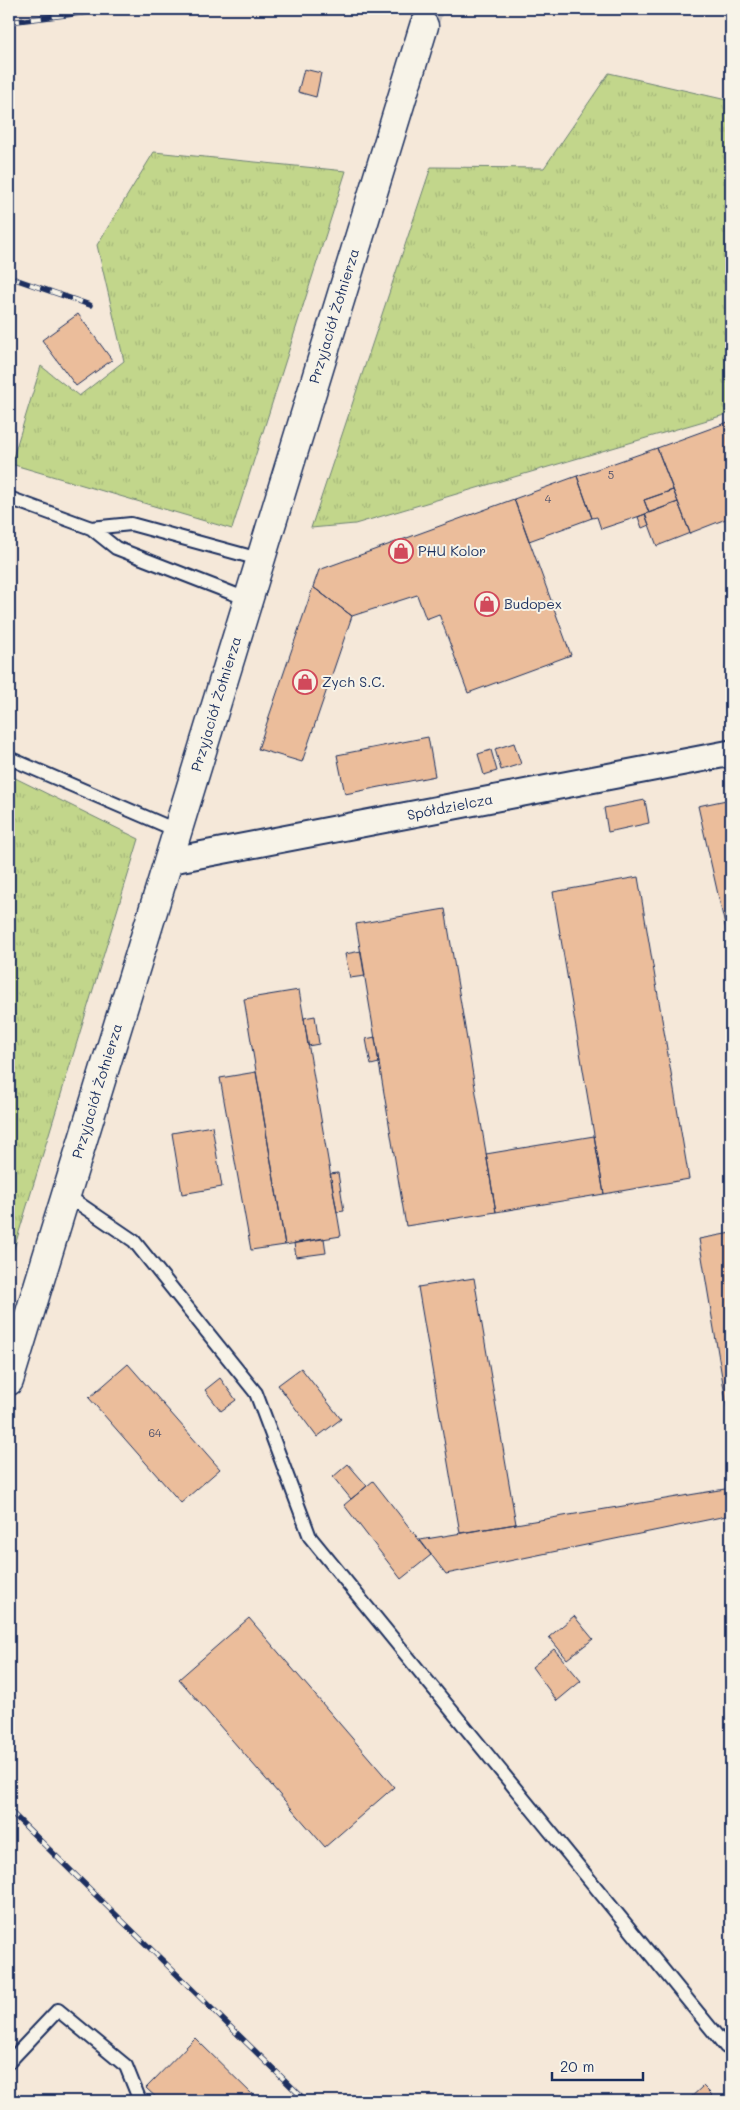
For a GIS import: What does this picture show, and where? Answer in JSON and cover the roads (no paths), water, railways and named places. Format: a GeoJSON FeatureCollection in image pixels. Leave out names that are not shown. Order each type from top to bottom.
{"type":"FeatureCollection","features":[{"type":"Feature","properties":{"kind":"main road","name":"Przyjaciół Żołnierza"},"geometry":{"type":"LineString","coordinates":[[9,1381],[178,831],[259,559],[424,26]]}},
{"type":"Feature","properties":{"kind":"street","name":"Spółdzielcza"},"geometry":{"type":"LineString","coordinates":[[168,861],[731,753]]}},
{"type":"Feature","properties":{"kind":"lane"},"geometry":{"type":"LineString","coordinates":[[9,498],[91,528],[116,548],[247,599]]}},
{"type":"Feature","properties":{"kind":"lane"},"geometry":{"type":"LineString","coordinates":[[91,528],[131,524],[259,559]]}},
{"type":"Feature","properties":{"kind":"lane"},"geometry":{"type":"LineString","coordinates":[[9,758],[178,831]]}},
{"type":"Feature","properties":{"kind":"lane"},"geometry":{"type":"LineString","coordinates":[[65,1194],[134,1240],[256,1393],[310,1537],[726,2047]]}},
{"type":"Feature","properties":{"kind":"lane"},"geometry":{"type":"LineString","coordinates":[[9,2062],[58,2010],[126,2066],[140,2101]]}},
{"type":"Feature","properties":{"kind":"tunnel"},"geometry":{"type":"LineString","coordinates":[[424,26],[429,9]]}},
{"type":"Feature","properties":{"kind":"railway"},"geometry":{"type":"LineString","coordinates":[[9,22],[114,9]]}},
{"type":"Feature","properties":{"kind":"railway"},"geometry":{"type":"LineString","coordinates":[[9,277],[90,305]]}},
{"type":"Feature","properties":{"kind":"railway"},"geometry":{"type":"LineString","coordinates":[[9,1810],[306,2101]]}},
{"type":"Feature","properties":{"kind":"place","name":"PHU Kolor"},"geometry":{"type":"Point","coordinates":[401,551]}},
{"type":"Feature","properties":{"kind":"place","name":"Budopex"},"geometry":{"type":"Point","coordinates":[487,604]}},
{"type":"Feature","properties":{"kind":"place","name":"Zych S.C."},"geometry":{"type":"Point","coordinates":[305,682]}}]}
